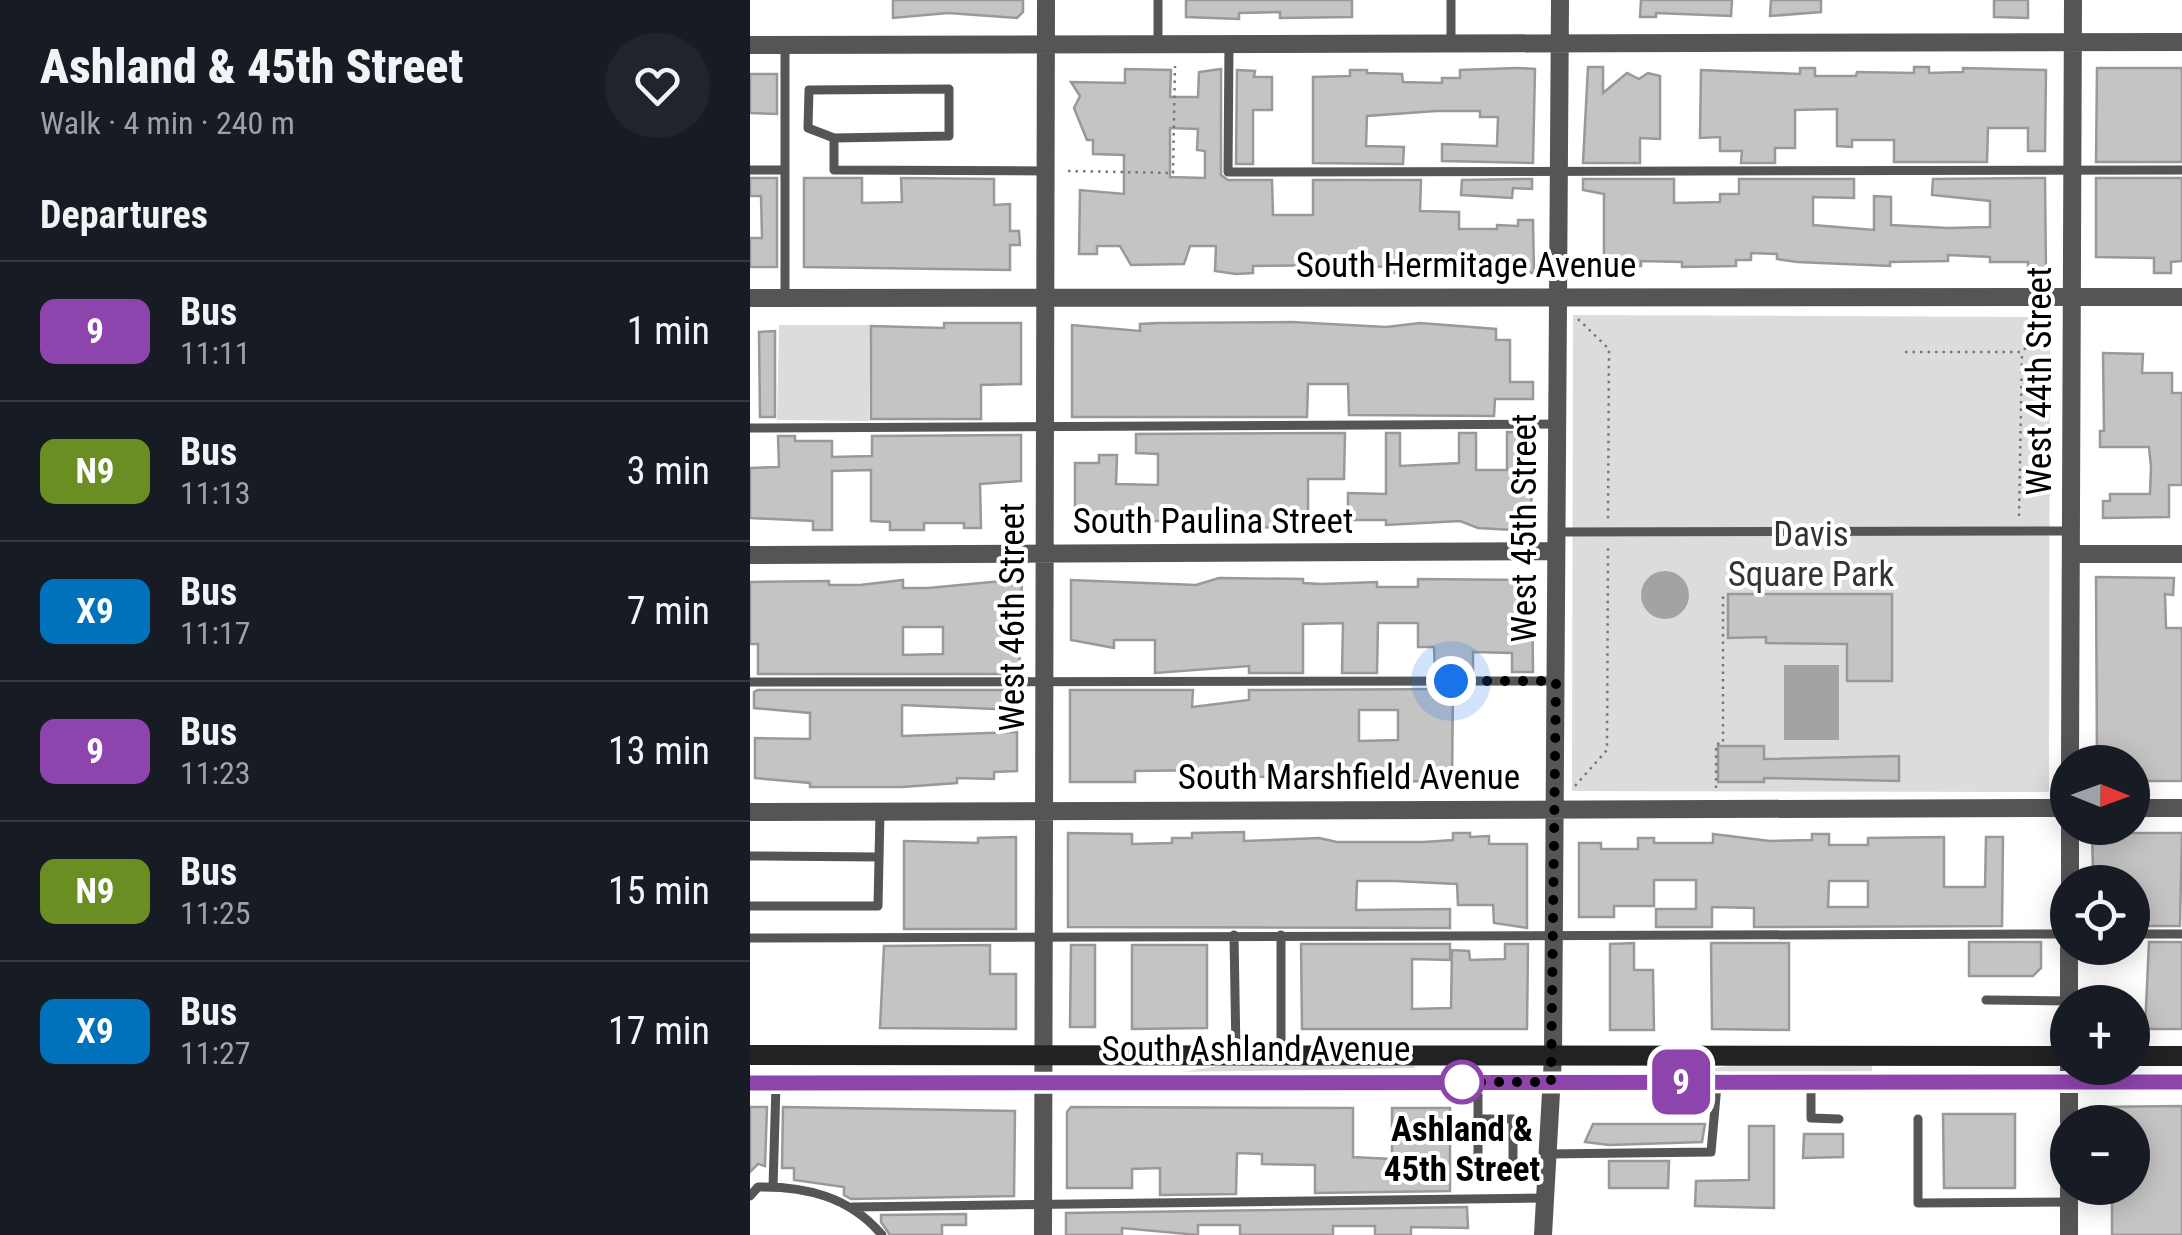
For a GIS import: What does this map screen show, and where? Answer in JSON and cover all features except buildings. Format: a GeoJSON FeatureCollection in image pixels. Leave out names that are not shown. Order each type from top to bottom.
{"type":"FeatureCollection","features":[{"type":"Feature","properties":{"kind":"main road","name":"South Ashland Avenue"},"geometry":{"type":"LineString","coordinates":[[750,1055],[2050,1056]]}},
{"type":"Feature","properties":{"kind":"main road"},"geometry":{"type":"LineString","coordinates":[[2150,1056],[2182,1056]]}},
{"type":"Feature","properties":{"kind":"main road","name":"South Ashland Avenue"},"geometry":{"type":"LineString","coordinates":[[750,1083],[1811,1082],[2050,1076]]}},
{"type":"Feature","properties":{"kind":"main road","name":"South Ashland Avenue"},"geometry":{"type":"LineString","coordinates":[[2150,1080],[2182,1082]]}},
{"type":"Feature","properties":{"kind":"street","name":"West 46th Street"},"geometry":{"type":"LineString","coordinates":[[1043,1235],[1046,0]]}},
{"type":"Feature","properties":{"kind":"street","name":"West 45th Street"},"geometry":{"type":"LineString","coordinates":[[1544,1235],[1554,1057],[1560,0]]}},
{"type":"Feature","properties":{"kind":"street","name":"West 44th Street"},"geometry":{"type":"LineString","coordinates":[[2070,745],[2073,0]]}},
{"type":"Feature","properties":{"kind":"street"},"geometry":{"type":"LineString","coordinates":[[750,45],[2182,42]]}},
{"type":"Feature","properties":{"kind":"street","name":"South Hermitage Avenue"},"geometry":{"type":"LineString","coordinates":[[750,298],[2182,297]]}},
{"type":"Feature","properties":{"kind":"street","name":"South Paulina Street"},"geometry":{"type":"LineString","coordinates":[[750,555],[1045,554],[1556,541]]}},
{"type":"Feature","properties":{"kind":"street"},"geometry":{"type":"LineString","coordinates":[[2070,554],[2182,554]]}},
{"type":"Feature","properties":{"kind":"street","name":"South Marshfield Avenue"},"geometry":{"type":"LineString","coordinates":[[750,812],[2050,808]]}},
{"type":"Feature","properties":{"kind":"street"},"geometry":{"type":"LineString","coordinates":[[2150,808],[2182,808]]}},
{"type":"Feature","properties":{"kind":"street"},"geometry":{"type":"LineString","coordinates":[[2069,1205],[2069,1235]]}},
{"type":"Feature","properties":{"kind":"lane"},"geometry":{"type":"LineString","coordinates":[[1158,0],[1158,44]]}},
{"type":"Feature","properties":{"kind":"lane"},"geometry":{"type":"LineString","coordinates":[[1451,0],[1451,44]]}},
{"type":"Feature","properties":{"kind":"lane"},"geometry":{"type":"LineString","coordinates":[[1230,44],[1228,172],[2182,170]]}},
{"type":"Feature","properties":{"kind":"lane"},"geometry":{"type":"LineString","coordinates":[[785,45],[785,298]]}},
{"type":"Feature","properties":{"kind":"lane"},"geometry":{"type":"LineString","coordinates":[[949,89],[949,136],[834,138],[808,128],[809,90],[949,89]]}},
{"type":"Feature","properties":{"kind":"lane"},"geometry":{"type":"LineString","coordinates":[[834,138],[834,170],[1046,171]]}},
{"type":"Feature","properties":{"kind":"lane"},"geometry":{"type":"LineString","coordinates":[[750,170],[785,170]]}},
{"type":"Feature","properties":{"kind":"lane"},"geometry":{"type":"LineString","coordinates":[[750,428],[1557,424]]}},
{"type":"Feature","properties":{"kind":"lane"},"geometry":{"type":"LineString","coordinates":[[1556,541],[1608,532],[2071,531]]}},
{"type":"Feature","properties":{"kind":"lane"},"geometry":{"type":"LineString","coordinates":[[750,682],[1556,681]]}},
{"type":"Feature","properties":{"kind":"lane"},"geometry":{"type":"LineString","coordinates":[[750,906],[878,906],[880,811]]}},
{"type":"Feature","properties":{"kind":"lane"},"geometry":{"type":"LineString","coordinates":[[750,856],[879,857]]}},
{"type":"Feature","properties":{"kind":"lane"},"geometry":{"type":"LineString","coordinates":[[750,938],[2050,934]]}},
{"type":"Feature","properties":{"kind":"lane"},"geometry":{"type":"LineString","coordinates":[[2150,934],[2182,934]]}},
{"type":"Feature","properties":{"kind":"lane"},"geometry":{"type":"LineString","coordinates":[[1234,935],[1236,1056]]}},
{"type":"Feature","properties":{"kind":"lane"},"geometry":{"type":"LineString","coordinates":[[1281,935],[1281,1056]]}},
{"type":"Feature","properties":{"kind":"lane"},"geometry":{"type":"LineString","coordinates":[[1986,1000],[2050,1002]]}},
{"type":"Feature","properties":{"kind":"lane"},"geometry":{"type":"LineString","coordinates":[[1478,1082],[1478,1175]]}},
{"type":"Feature","properties":{"kind":"lane"},"geometry":{"type":"LineString","coordinates":[[1546,1154],[1712,1152],[1718,1082]]}},
{"type":"Feature","properties":{"kind":"lane"},"geometry":{"type":"LineString","coordinates":[[1811,1082],[1811,1118],[1839,1119]]}},
{"type":"Feature","properties":{"kind":"lane"},"geometry":{"type":"LineString","coordinates":[[773,1187],[776,1083]]}},
{"type":"Feature","properties":{"kind":"lane"},"geometry":{"type":"LineString","coordinates":[[1478,1120],[1513,1119],[1512,1174]]}},
{"type":"Feature","properties":{"kind":"lane"},"geometry":{"type":"LineString","coordinates":[[1918,1120],[1918,1203],[2050,1196]]}},
{"type":"Feature","properties":{"kind":"lane"},"geometry":{"type":"LineString","coordinates":[[750,1196],[758,1187],[790,1186],[853,1207],[1544,1198]]}},
{"type":"Feature","properties":{"kind":"lane"},"geometry":{"type":"LineString","coordinates":[[853,1207],[882,1235]]}},
{"type":"Feature","properties":{"kind":"path"},"geometry":{"type":"LineString","coordinates":[[1068,171],[1174,173],[1175,66]]}},
{"type":"Feature","properties":{"kind":"path"},"geometry":{"type":"LineString","coordinates":[[2018,531],[2022,352],[2050,318]]}},
{"type":"Feature","properties":{"kind":"path"},"geometry":{"type":"LineString","coordinates":[[1575,786],[1607,750],[1608,349],[1578,319]]}},
{"type":"Feature","properties":{"kind":"path"},"geometry":{"type":"LineString","coordinates":[[1904,352],[2022,352]]}},
{"type":"Feature","properties":{"kind":"path"},"geometry":{"type":"LineString","coordinates":[[1716,788],[1716,744],[1723,743],[1723,592]]}},
{"type":"Feature","properties":{"kind":"green space","name":"Davis Square Park"},"geometry":{"type":"Polygon","coordinates":[[[1573,315],[2050,317],[2049,792],[1572,791],[1573,315]]]}},
{"type":"Feature","properties":{"kind":"green space"},"geometry":{"type":"Polygon","coordinates":[[[779,325],[870,325],[869,421],[777,420],[779,325]]]}},
{"type":"Feature","properties":{"kind":"green space"},"geometry":{"type":"Polygon","coordinates":[[[1222,1065],[1415,1065],[1415,1068],[1183,1072],[1222,1065]]]}},
{"type":"Feature","properties":{"kind":"green space"},"geometry":{"type":"Polygon","coordinates":[[[1732,1065],[1872,1066],[1872,1073],[1691,1072],[1732,1065]]]}},
{"type":"Feature","properties":{"kind":"shaded area"},"geometry":{"type":"Polygon","coordinates":[[[1665,571],[1682,578],[1689,595],[1682,612],[1665,619],[1648,612],[1641,595],[1648,578],[1665,571]]]}},
{"type":"Feature","properties":{"kind":"shaded area"},"geometry":{"type":"Polygon","coordinates":[[[1784,665],[1839,665],[1839,740],[1784,740],[1784,665]]]}},
{"type":"Feature","properties":{"kind":"bus line","name":"9"},"geometry":{"type":"LineString","coordinates":[[750,1083],[2182,1082]]}},
{"type":"Feature","properties":{"kind":"place","name":"Ashland & 45th Street"},"geometry":{"type":"Point","coordinates":[1462,1082]}},
{"type":"Feature","properties":{"kind":"route"},"geometry":{"type":"LineString","coordinates":[[1451,681],[1556,681],[1551,1082],[1452,1082],[1462,1082]]}}]}
